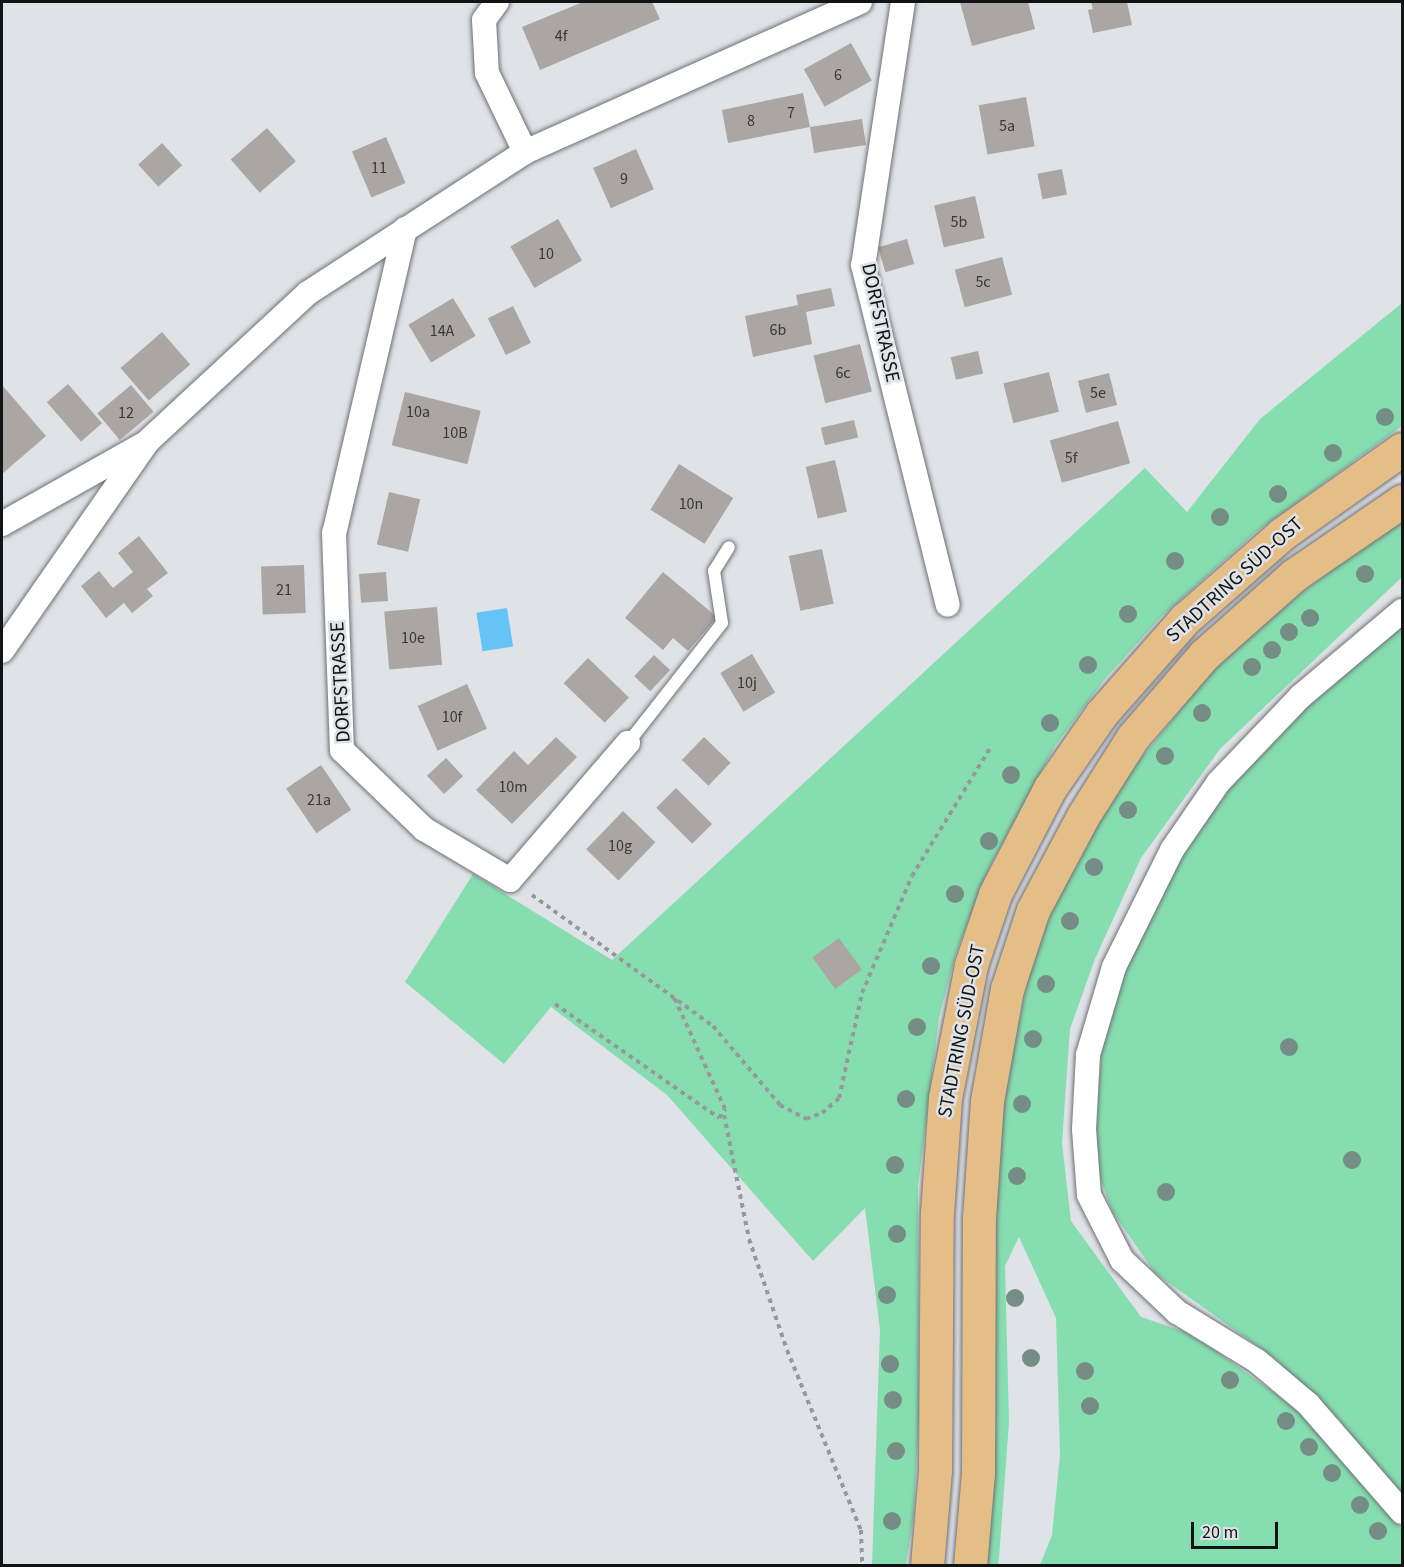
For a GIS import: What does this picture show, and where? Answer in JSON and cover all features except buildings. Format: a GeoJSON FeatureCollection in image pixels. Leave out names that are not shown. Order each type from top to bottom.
{"type":"FeatureCollection","features":[{"type":"Feature","properties":{"kind":"main road","name":"STADTRING SÜD-OST"},"geometry":{"type":"LineString","coordinates":[[927,1566],[935,1470],[937,1213],[945,1098],[971,965],[995,894],[1050,788],[1102,714],[1185,619],[1282,534],[1402,449]]}},
{"type":"Feature","properties":{"kind":"main road","name":"STADTRING SÜD-OST"},"geometry":{"type":"LineString","coordinates":[[970,1566],[978,1473],[979,1218],[987,1101],[1007,988],[1033,910],[1083,816],[1133,737],[1204,655],[1294,575],[1402,501]]}},
{"type":"Feature","properties":{"kind":"street"},"geometry":{"type":"LineString","coordinates":[[497,2],[484,20],[487,73],[525,152]]}},
{"type":"Feature","properties":{"kind":"street"},"geometry":{"type":"LineString","coordinates":[[2,651],[147,442],[308,293],[525,152],[860,2]]}},
{"type":"Feature","properties":{"kind":"street","name":"DORFSTRASSE"},"geometry":{"type":"LineString","coordinates":[[903,2],[863,265],[948,605]]}},
{"type":"Feature","properties":{"kind":"street","name":"DORFSTRASSE"},"geometry":{"type":"LineString","coordinates":[[405,229],[334,533],[342,750],[424,830],[510,879]]}},
{"type":"Feature","properties":{"kind":"street"},"geometry":{"type":"LineString","coordinates":[[2,524],[147,442]]}},
{"type":"Feature","properties":{"kind":"street"},"geometry":{"type":"LineString","coordinates":[[1402,611],[1302,696],[1218,783],[1172,850],[1114,967],[1088,1055],[1084,1129],[1089,1195],[1122,1260],[1177,1312],[1257,1362],[1308,1404],[1402,1512]]}},
{"type":"Feature","properties":{"kind":"street"},"geometry":{"type":"LineString","coordinates":[[510,879],[628,743]]}},
{"type":"Feature","properties":{"kind":"lane"},"geometry":{"type":"LineString","coordinates":[[628,743],[722,623],[714,572],[729,547]]}},
{"type":"Feature","properties":{"kind":"path"},"geometry":{"type":"LineString","coordinates":[[510,879],[713,1026],[780,1105],[806,1119],[822,1113],[839,1098],[862,993],[912,876],[992,745]]}},
{"type":"Feature","properties":{"kind":"path"},"geometry":{"type":"LineString","coordinates":[[673,996],[725,1109],[724,1115],[749,1239],[787,1350],[861,1530],[862,1566]]}},
{"type":"Feature","properties":{"kind":"path"},"geometry":{"type":"LineString","coordinates":[[555,1004],[713,1116],[724,1115]]}},
{"type":"Feature","properties":{"kind":"green space"},"geometry":{"type":"Polygon","coordinates":[[[1402,303],[1402,426],[1256,532],[1161,617],[1104,680],[1055,746],[989,868],[956,953],[939,1018],[918,1186],[919,1415],[914,1513],[906,1565],[872,1565],[880,1330],[865,1208],[813,1261],[667,1095],[551,1007],[504,1064],[405,982],[473,874],[612,960],[1145,468],[1187,512],[1260,419],[1402,303]]]}},
{"type":"Feature","properties":{"kind":"green space"},"geometry":{"type":"Polygon","coordinates":[[[1402,518],[1402,577],[1220,749],[1141,858],[1095,959],[1070,1029],[1062,1143],[1071,1221],[1141,1317],[1194,1335],[1301,1412],[1402,1529],[1402,1565],[1040,1565],[1052,1535],[1060,1455],[1056,1318],[1019,1237],[1005,1266],[1009,1422],[999,1558],[998,1565],[986,1566],[996,1427],[993,1249],[1002,1101],[1030,969],[1052,911],[1085,841],[1129,773],[1218,664],[1294,598],[1402,518]]]}},
{"type":"Feature","properties":{"kind":"green space"},"geometry":{"type":"Polygon","coordinates":[[[1402,625],[1402,1496],[1277,1360],[1155,1273],[1112,1211],[1094,1161],[1101,1054],[1112,998],[1170,868],[1226,787],[1302,711],[1402,625]]]}},
{"type":"Feature","properties":{"kind":"water"},"geometry":{"type":"Polygon","coordinates":[[[507,608],[513,647],[482,651],[476,613],[507,608]]]}}]}
